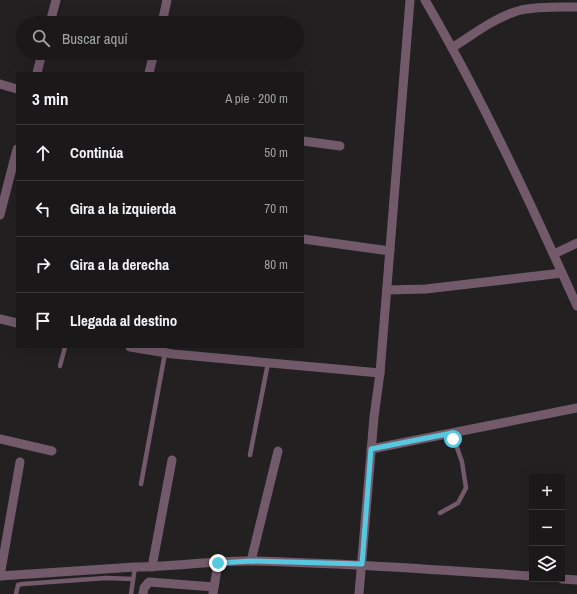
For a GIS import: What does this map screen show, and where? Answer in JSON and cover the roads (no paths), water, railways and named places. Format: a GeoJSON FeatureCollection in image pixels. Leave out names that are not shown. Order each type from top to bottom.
{"type":"FeatureCollection","features":[{"type":"Feature","properties":{"kind":"street"},"geometry":{"type":"LineString","coordinates":[[52,16],[56,0]]}},
{"type":"Feature","properties":{"kind":"street"},"geometry":{"type":"LineString","coordinates":[[164,16],[167,0]]}},
{"type":"Feature","properties":{"kind":"street"},"geometry":{"type":"LineString","coordinates":[[359,594],[374,417],[380,373],[410,0]]}},
{"type":"Feature","properties":{"kind":"street"},"geometry":{"type":"LineString","coordinates":[[425,0],[453,47],[554,254],[577,306]]}},
{"type":"Feature","properties":{"kind":"street"},"geometry":{"type":"LineString","coordinates":[[453,47],[500,18],[521,10],[577,7]]}},
{"type":"Feature","properties":{"kind":"street"},"geometry":{"type":"LineString","coordinates":[[37,72],[40,60]]}},
{"type":"Feature","properties":{"kind":"street"},"geometry":{"type":"LineString","coordinates":[[149,72],[152,60]]}},
{"type":"Feature","properties":{"kind":"street"},"geometry":{"type":"LineString","coordinates":[[0,84],[16,89]]}},
{"type":"Feature","properties":{"kind":"street"},"geometry":{"type":"LineString","coordinates":[[304,141],[340,146]]}},
{"type":"Feature","properties":{"kind":"street"},"geometry":{"type":"LineString","coordinates":[[0,215],[16,153]]}},
{"type":"Feature","properties":{"kind":"street"},"geometry":{"type":"LineString","coordinates":[[304,239],[390,251]]}},
{"type":"Feature","properties":{"kind":"street"},"geometry":{"type":"LineString","coordinates":[[554,254],[577,243]]}},
{"type":"Feature","properties":{"kind":"street"},"geometry":{"type":"LineString","coordinates":[[387,290],[426,290],[562,273]]}},
{"type":"Feature","properties":{"kind":"street"},"geometry":{"type":"LineString","coordinates":[[0,319],[16,323]]}},
{"type":"Feature","properties":{"kind":"street"},"geometry":{"type":"LineString","coordinates":[[140,348],[380,373]]}},
{"type":"Feature","properties":{"kind":"street"},"geometry":{"type":"LineString","coordinates":[[371,449],[577,408]]}},
{"type":"Feature","properties":{"kind":"street"},"geometry":{"type":"LineString","coordinates":[[0,439],[52,451]]}},
{"type":"Feature","properties":{"kind":"street"},"geometry":{"type":"LineString","coordinates":[[251,561],[278,451]]}},
{"type":"Feature","properties":{"kind":"street"},"geometry":{"type":"LineString","coordinates":[[152,567],[172,460]]}},
{"type":"Feature","properties":{"kind":"street"},"geometry":{"type":"LineString","coordinates":[[20,462],[0,576],[251,561],[362,564],[529,576]]}},
{"type":"Feature","properties":{"kind":"street"},"geometry":{"type":"LineString","coordinates":[[142,594],[144,588],[149,582],[213,591],[218,563]]}},
{"type":"Feature","properties":{"kind":"street"},"geometry":{"type":"LineString","coordinates":[[565,578],[577,580]]}},
{"type":"Feature","properties":{"kind":"lane"},"geometry":{"type":"LineString","coordinates":[[60,366],[65,348]]}},
{"type":"Feature","properties":{"kind":"lane"},"geometry":{"type":"LineString","coordinates":[[140,484],[171,351]]}},
{"type":"Feature","properties":{"kind":"lane"},"geometry":{"type":"LineString","coordinates":[[250,455],[268,362]]}},
{"type":"Feature","properties":{"kind":"lane"},"geometry":{"type":"LineString","coordinates":[[440,513],[458,503],[466,488],[462,462],[452,433]]}},
{"type":"Feature","properties":{"kind":"lane"},"geometry":{"type":"LineString","coordinates":[[131,594],[135,567]]}},
{"type":"Feature","properties":{"kind":"lane"},"geometry":{"type":"LineString","coordinates":[[16,594],[18,585],[22,584],[106,578],[133,579]]}}]}
